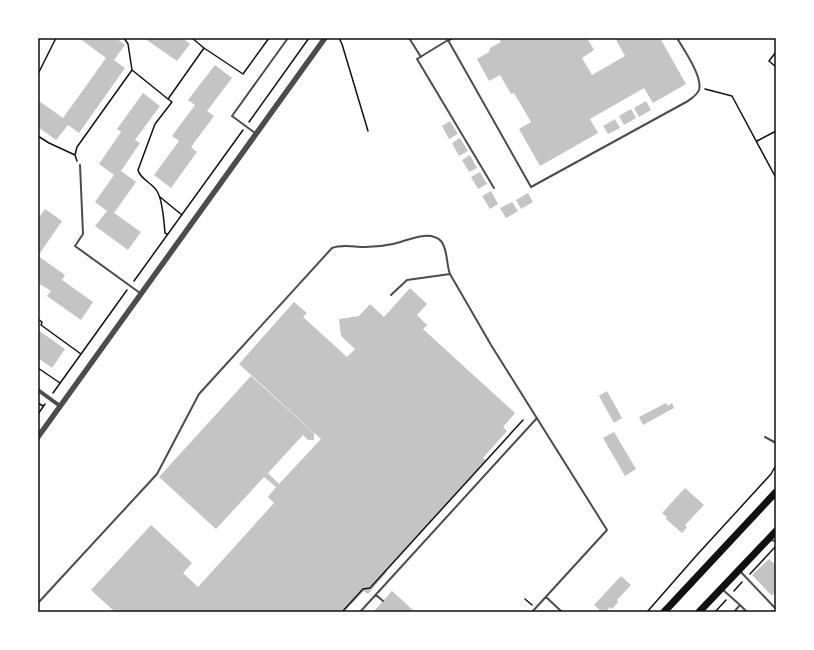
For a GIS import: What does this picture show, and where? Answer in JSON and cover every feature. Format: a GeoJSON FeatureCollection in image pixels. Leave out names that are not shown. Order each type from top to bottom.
{"type":"FeatureCollection","features":[{"type":"Feature","properties":{"kind":"main road"},"geometry":{"type":"LineString","coordinates":[[664,612],[776,492]]}},
{"type":"Feature","properties":{"kind":"main road"},"geometry":{"type":"LineString","coordinates":[[699,612],[776,531]]}},
{"type":"Feature","properties":{"kind":"street"},"geometry":{"type":"LineString","coordinates":[[38,437],[325,38]]}},
{"type":"Feature","properties":{"kind":"street"},"geometry":{"type":"LineString","coordinates":[[38,390],[60,406]]}},
{"type":"Feature","properties":{"kind":"lane"},"geometry":{"type":"LineString","coordinates":[[256,134],[232,116],[288,38]]}},
{"type":"Feature","properties":{"kind":"lane"},"geometry":{"type":"LineString","coordinates":[[409,38],[421,57]]}},
{"type":"Feature","properties":{"kind":"lane"},"geometry":{"type":"LineString","coordinates":[[453,38],[417,59],[494,188]]}},
{"type":"Feature","properties":{"kind":"lane"},"geometry":{"type":"LineString","coordinates":[[448,41],[531,187],[688,101],[698,92],[700,88],[698,75],[677,38]]}},
{"type":"Feature","properties":{"kind":"lane"},"geometry":{"type":"LineString","coordinates":[[80,165],[83,234],[75,246],[141,294]]}},
{"type":"Feature","properties":{"kind":"lane"},"geometry":{"type":"LineString","coordinates":[[38,603],[157,474],[199,394],[332,248],[338,246],[376,247],[394,244],[421,236],[432,237],[440,241],[444,246],[447,268],[450,274],[491,345],[607,530],[532,612]]}},
{"type":"Feature","properties":{"kind":"lane"},"geometry":{"type":"LineString","coordinates":[[391,295],[407,280],[450,274]]}},
{"type":"Feature","properties":{"kind":"lane"},"geometry":{"type":"LineString","coordinates":[[360,612],[537,418]]}},
{"type":"Feature","properties":{"kind":"lane"},"geometry":{"type":"LineString","coordinates":[[765,437],[776,443]]}},
{"type":"Feature","properties":{"kind":"lane"},"geometry":{"type":"LineString","coordinates":[[768,540],[776,541]]}},
{"type":"Feature","properties":{"kind":"lane"},"geometry":{"type":"LineString","coordinates":[[739,570],[776,609]]}},
{"type":"Feature","properties":{"kind":"lane"},"geometry":{"type":"LineString","coordinates":[[721,588],[747,612]]}},
{"type":"Feature","properties":{"kind":"lane"},"geometry":{"type":"LineString","coordinates":[[376,595],[383,601]]}},
{"type":"Feature","properties":{"kind":"lane"},"geometry":{"type":"LineString","coordinates":[[546,597],[562,612]]}},
{"type":"Feature","properties":{"kind":"lane"},"geometry":{"type":"LineString","coordinates":[[734,612],[740,605]]}},
{"type":"Feature","properties":{"kind":"path"},"geometry":{"type":"LineString","coordinates":[[38,74],[56,38]]}},
{"type":"Feature","properties":{"kind":"path"},"geometry":{"type":"LineString","coordinates":[[124,38],[128,44],[132,70],[172,102],[155,124],[138,170],[140,175],[154,186],[160,197],[165,233],[167,234]]}},
{"type":"Feature","properties":{"kind":"path"},"geometry":{"type":"LineString","coordinates":[[192,38],[204,48],[243,74],[269,38]]}},
{"type":"Feature","properties":{"kind":"path"},"geometry":{"type":"LineString","coordinates":[[38,414],[309,38]]}},
{"type":"Feature","properties":{"kind":"path"},"geometry":{"type":"LineString","coordinates":[[339,38],[368,131]]}},
{"type":"Feature","properties":{"kind":"path"},"geometry":{"type":"LineString","coordinates":[[168,99],[204,48]]}},
{"type":"Feature","properties":{"kind":"path"},"geometry":{"type":"LineString","coordinates":[[776,52],[769,61],[776,67]]}},
{"type":"Feature","properties":{"kind":"path"},"geometry":{"type":"LineString","coordinates":[[80,165],[75,156],[77,147],[132,70]]}},
{"type":"Feature","properties":{"kind":"path"},"geometry":{"type":"LineString","coordinates":[[700,88],[732,96],[776,178]]}},
{"type":"Feature","properties":{"kind":"path"},"geometry":{"type":"LineString","coordinates":[[756,141],[776,131]]}},
{"type":"Feature","properties":{"kind":"path"},"geometry":{"type":"LineString","coordinates":[[38,136],[49,144],[75,156]]}},
{"type":"Feature","properties":{"kind":"path"},"geometry":{"type":"LineString","coordinates":[[160,197],[182,215]]}},
{"type":"Feature","properties":{"kind":"path"},"geometry":{"type":"LineString","coordinates":[[38,319],[42,322],[41,325],[81,354]]}},
{"type":"Feature","properties":{"kind":"path"},"geometry":{"type":"LineString","coordinates":[[38,368],[60,383]]}},
{"type":"Feature","properties":{"kind":"path"},"geometry":{"type":"LineString","coordinates":[[38,403],[43,406]]}},
{"type":"Feature","properties":{"kind":"path"},"geometry":{"type":"LineString","coordinates":[[342,612],[363,589],[370,588],[523,420]]}},
{"type":"Feature","properties":{"kind":"path"},"geometry":{"type":"LineString","coordinates":[[647,612],[771,474],[776,465]]}},
{"type":"Feature","properties":{"kind":"building"},"geometry":{"type":"Polygon","coordinates":[[[79,38],[116,38],[125,45],[114,60],[125,68],[79,133],[68,125],[56,140],[38,127],[38,102],[39,101],[63,118],[106,58],[79,38]]]}},
{"type":"Feature","properties":{"kind":"building"},"geometry":{"type":"Polygon","coordinates":[[[144,38],[182,38],[190,44],[177,61],[144,38]]]}},
{"type":"Feature","properties":{"kind":"building"},"geometry":{"type":"Polygon","coordinates":[[[498,38],[587,38],[594,50],[582,58],[592,75],[625,56],[615,38],[660,38],[686,84],[653,103],[644,88],[590,119],[598,133],[540,166],[519,129],[531,122],[514,93],[511,94],[500,75],[489,81],[477,59],[489,52],[490,48],[501,42],[498,38]]]}},
{"type":"Feature","properties":{"kind":"building"},"geometry":{"type":"Polygon","coordinates":[[[215,65],[232,78],[207,111],[214,116],[191,147],[197,152],[171,188],[154,175],[179,141],[172,136],[195,105],[188,100],[215,65]]]}},
{"type":"Feature","properties":{"kind":"building"},"geometry":{"type":"Polygon","coordinates":[[[143,93],[160,106],[135,140],[140,143],[121,171],[136,182],[114,213],[141,232],[128,250],[95,226],[107,211],[95,202],[114,175],[99,164],[121,132],[117,129],[143,93]]]}},
{"type":"Feature","properties":{"kind":"building"},"geometry":{"type":"Polygon","coordinates":[[[646,101],[651,110],[639,117],[634,108],[646,101]]]}},
{"type":"Feature","properties":{"kind":"building"},"geometry":{"type":"Polygon","coordinates":[[[631,109],[636,118],[624,125],[619,116],[631,109]]]}},
{"type":"Feature","properties":{"kind":"building"},"geometry":{"type":"Polygon","coordinates":[[[615,119],[620,128],[608,134],[603,126],[615,119]]]}},
{"type":"Feature","properties":{"kind":"building"},"geometry":{"type":"Polygon","coordinates":[[[450,121],[458,134],[449,139],[442,126],[450,121]]]}},
{"type":"Feature","properties":{"kind":"building"},"geometry":{"type":"Polygon","coordinates":[[[460,138],[468,151],[459,156],[452,143],[460,138]]]}},
{"type":"Feature","properties":{"kind":"building"},"geometry":{"type":"Polygon","coordinates":[[[470,155],[477,168],[469,172],[462,160],[470,155]]]}},
{"type":"Feature","properties":{"kind":"building"},"geometry":{"type":"Polygon","coordinates":[[[480,172],[487,184],[478,189],[471,177],[480,172]]]}},
{"type":"Feature","properties":{"kind":"building"},"geometry":{"type":"Polygon","coordinates":[[[491,191],[498,204],[490,209],[482,196],[491,191]]]}},
{"type":"Feature","properties":{"kind":"building"},"geometry":{"type":"Polygon","coordinates":[[[528,193],[533,202],[521,209],[516,200],[528,193]]]}},
{"type":"Feature","properties":{"kind":"building"},"geometry":{"type":"Polygon","coordinates":[[[512,202],[518,211],[506,218],[500,208],[512,202]]]}},
{"type":"Feature","properties":{"kind":"building"},"geometry":{"type":"Polygon","coordinates":[[[45,209],[62,221],[38,256],[38,219],[45,209]]]}},
{"type":"Feature","properties":{"kind":"building"},"geometry":{"type":"Polygon","coordinates":[[[38,256],[65,275],[62,280],[93,302],[81,320],[47,296],[51,291],[38,283],[38,256]]]}},
{"type":"Feature","properties":{"kind":"building"},"geometry":{"type":"Polygon","coordinates":[[[410,288],[427,304],[417,315],[427,325],[423,329],[515,413],[503,427],[507,431],[483,458],[486,460],[386,571],[387,572],[368,594],[364,591],[344,612],[115,612],[91,590],[151,525],[192,563],[183,573],[198,587],[274,503],[268,497],[276,487],[264,477],[216,529],[159,477],[251,376],[314,433],[314,440],[308,440],[303,435],[268,473],[279,484],[321,439],[239,364],[294,302],[307,313],[303,317],[347,357],[355,349],[341,336],[339,319],[359,316],[370,304],[384,317],[410,288]]]}},
{"type":"Feature","properties":{"kind":"building"},"geometry":{"type":"Polygon","coordinates":[[[38,330],[65,349],[52,368],[38,358],[38,330]]]}},
{"type":"Feature","properties":{"kind":"building"},"geometry":{"type":"Polygon","coordinates":[[[607,391],[622,418],[614,423],[599,396],[607,391]]]}},
{"type":"Feature","properties":{"kind":"building"},"geometry":{"type":"Polygon","coordinates":[[[666,403],[668,406],[672,403],[674,408],[643,425],[639,417],[666,403]]]}},
{"type":"Feature","properties":{"kind":"building"},"geometry":{"type":"Polygon","coordinates":[[[614,432],[636,469],[625,476],[603,438],[614,432]]]}},
{"type":"Feature","properties":{"kind":"building"},"geometry":{"type":"Polygon","coordinates":[[[685,488],[704,505],[685,525],[687,527],[682,533],[666,519],[667,517],[662,513],[685,488]]]}},
{"type":"Feature","properties":{"kind":"building"},"geometry":{"type":"Polygon","coordinates":[[[769,559],[776,565],[776,591],[772,596],[752,575],[769,559]]]}},
{"type":"Feature","properties":{"kind":"building"},"geometry":{"type":"Polygon","coordinates":[[[621,576],[631,585],[617,600],[618,602],[612,609],[610,607],[606,612],[602,612],[594,605],[621,576]]]}},
{"type":"Feature","properties":{"kind":"building"},"geometry":{"type":"Polygon","coordinates":[[[392,591],[415,612],[373,612],[392,591]]]}}]}
